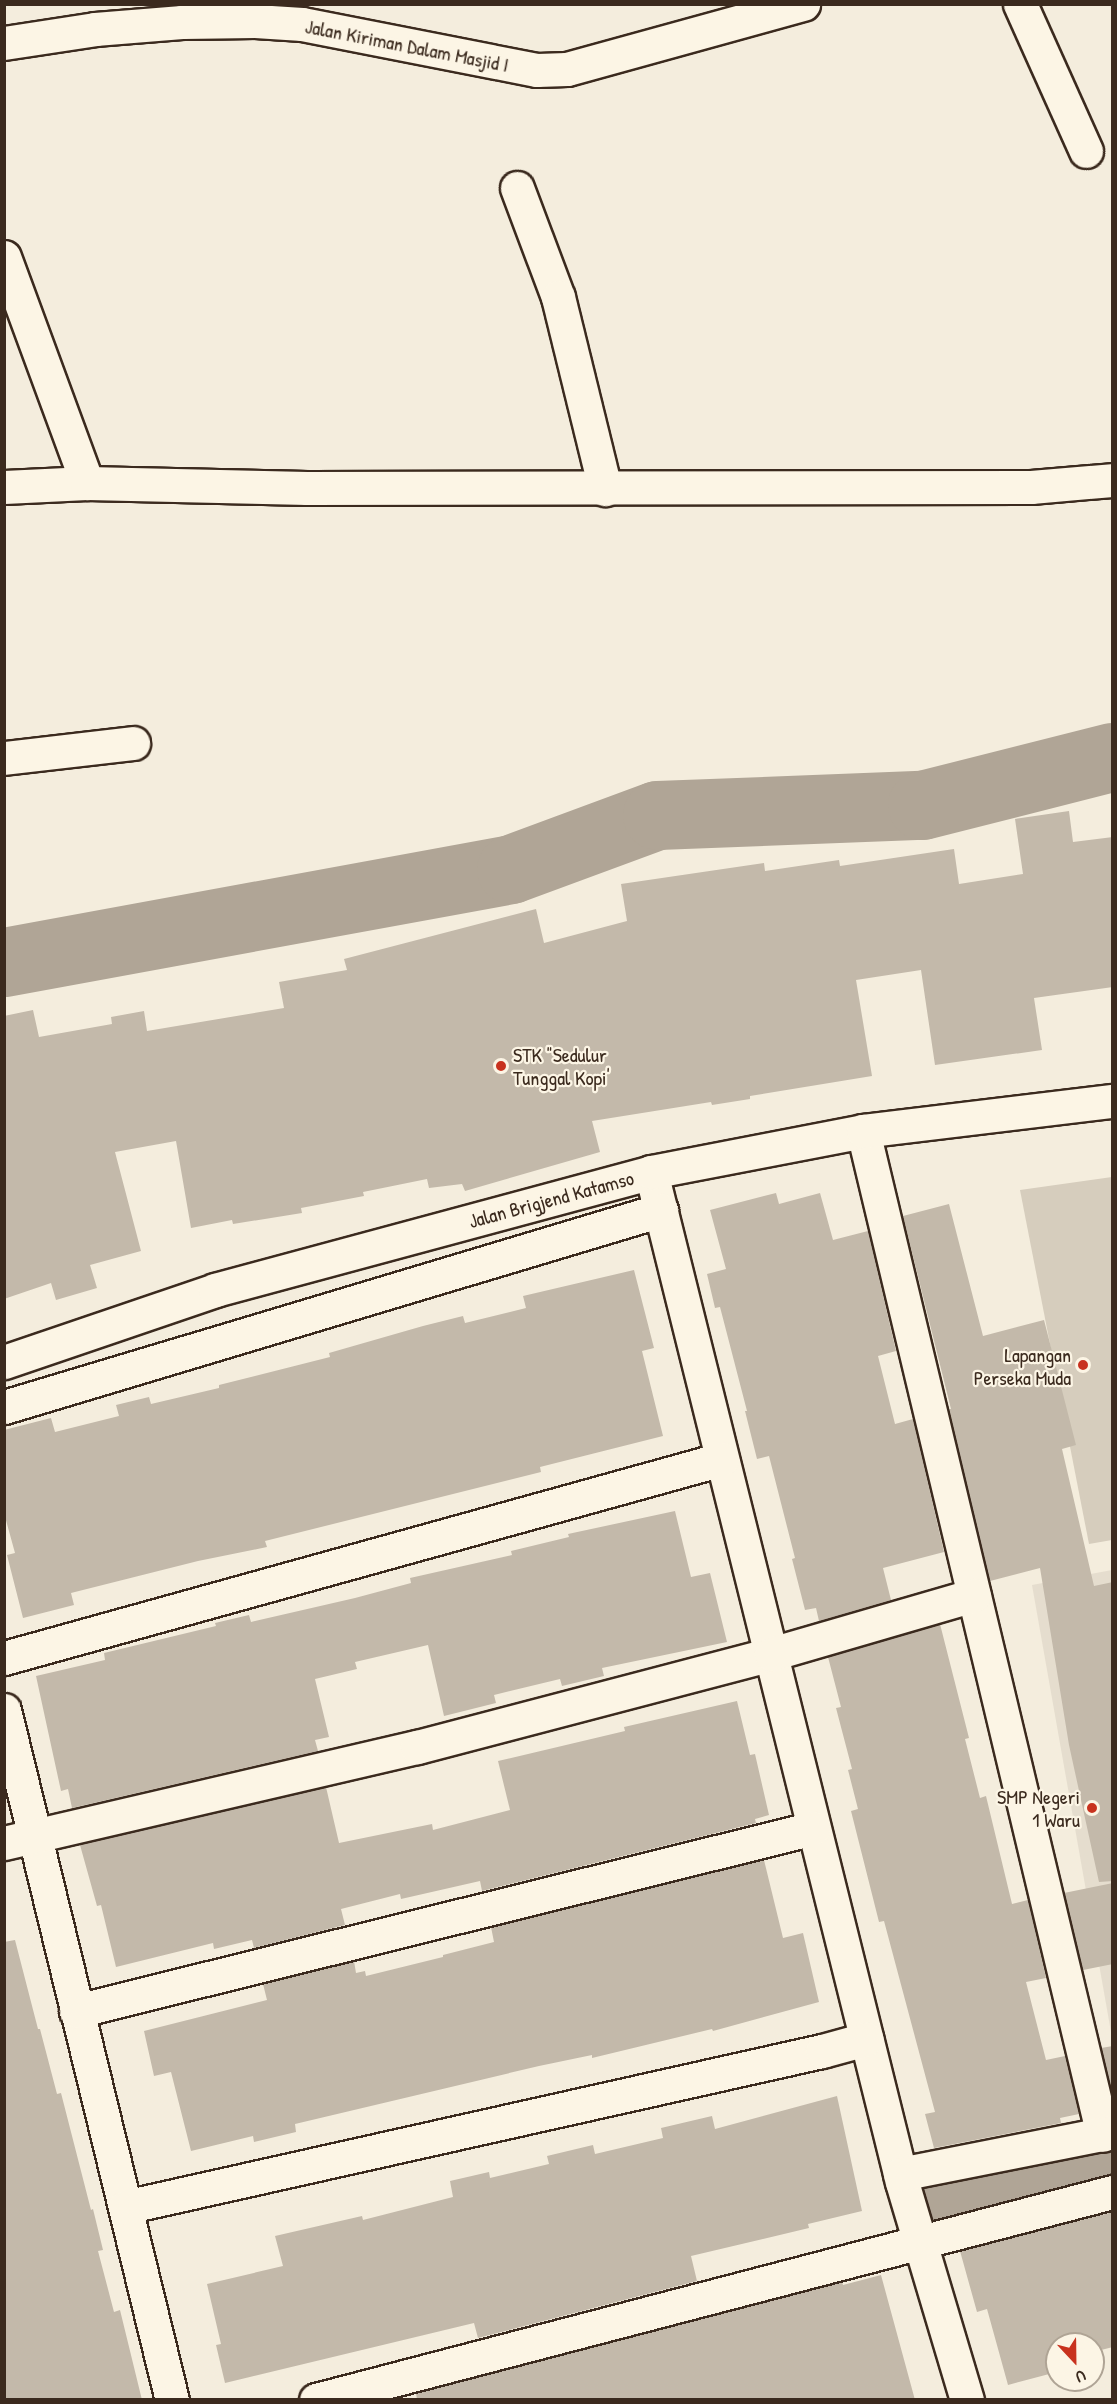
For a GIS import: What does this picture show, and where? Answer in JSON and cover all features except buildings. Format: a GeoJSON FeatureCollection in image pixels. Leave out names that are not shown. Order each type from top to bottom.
{"type":"FeatureCollection","features":[{"type":"Feature","properties":{"kind":"street"},"geometry":{"type":"LineString","coordinates":[[1020,4],[1086,151]]}},
{"type":"Feature","properties":{"kind":"street","name":"Jalan Kiriman Dalam Masjid I"},"geometry":{"type":"LineString","coordinates":[[4,43],[95,29],[182,22],[255,21],[302,24],[537,70],[567,69],[789,6]]}},
{"type":"Feature","properties":{"kind":"street"},"geometry":{"type":"LineString","coordinates":[[517,188],[558,297],[604,489]]}},
{"type":"Feature","properties":{"kind":"street"},"geometry":{"type":"LineString","coordinates":[[4,257],[87,483]]}},
{"type":"Feature","properties":{"kind":"street"},"geometry":{"type":"LineString","coordinates":[[4,487],[87,483],[307,488],[1031,487],[1113,480]]}},
{"type":"Feature","properties":{"kind":"street"},"geometry":{"type":"LineString","coordinates":[[4,758],[133,743]]}},
{"type":"Feature","properties":{"kind":"street","name":"Jalan Brigjend Katamso"},"geometry":{"type":"LineString","coordinates":[[4,1362],[215,1290],[651,1172],[863,1131],[1113,1101]]}},
{"type":"Feature","properties":{"kind":"street"},"geometry":{"type":"LineString","coordinates":[[863,1131],[974,1595],[1108,2134],[901,2178]]}},
{"type":"Feature","properties":{"kind":"street"},"geometry":{"type":"LineString","coordinates":[[651,1172],[901,2178],[967,2400]]}},
{"type":"Feature","properties":{"kind":"street"},"geometry":{"type":"LineString","coordinates":[[4,1407],[661,1210]]}},
{"type":"Feature","properties":{"kind":"street"},"geometry":{"type":"LineString","coordinates":[[62,1342],[76,1386]]}},
{"type":"Feature","properties":{"kind":"street"},"geometry":{"type":"LineString","coordinates":[[4,1658],[722,1459]]}},
{"type":"Feature","properties":{"kind":"street"},"geometry":{"type":"LineString","coordinates":[[20,1840],[417,1747],[771,1654],[974,1595]]}},
{"type":"Feature","properties":{"kind":"street"},"geometry":{"type":"LineString","coordinates":[[4,1710],[20,1840],[76,2012],[172,2400]]}},
{"type":"Feature","properties":{"kind":"street"},"geometry":{"type":"LineString","coordinates":[[76,2012],[814,1828]]}},
{"type":"Feature","properties":{"kind":"street"},"geometry":{"type":"LineString","coordinates":[[125,2207],[822,2051],[866,2039]]}},
{"type":"Feature","properties":{"kind":"street"},"geometry":{"type":"LineString","coordinates":[[316,2400],[917,2237],[1113,2192]]}},
{"type":"Feature","properties":{"kind":"shaded area","name":"Lapangan Perseka Muda"},"geometry":{"type":"Polygon","coordinates":[[[1112,1177],[1112,1540],[1089,1544],[1020,1190],[1112,1177]]]}},
{"type":"Feature","properties":{"kind":"shaded area","name":"SMP Negeri 1 Waru"},"geometry":{"type":"Polygon","coordinates":[[[1112,1570],[1112,2032],[1111,2032],[1032,1585],[1112,1570]]]}},
{"type":"Feature","properties":{"kind":"waterway"},"geometry":{"type":"LineString","coordinates":[[4,962],[511,869],[657,815],[922,805],[1112,757]]}},
{"type":"Feature","properties":{"kind":"waterway"},"geometry":{"type":"LineString","coordinates":[[941,2195],[1112,2151]]}},
{"type":"Feature","properties":{"kind":"place","name":"STK \"Sedulur Tunggal Kopi'"},"geometry":{"type":"Point","coordinates":[501,1066]}},
{"type":"Feature","properties":{"kind":"place","name":"Lapangan Perseka Muda"},"geometry":{"type":"Point","coordinates":[1083,1365]}},
{"type":"Feature","properties":{"kind":"place","name":"SMP Negeri 1 Waru"},"geometry":{"type":"Point","coordinates":[1092,1808]}}]}
